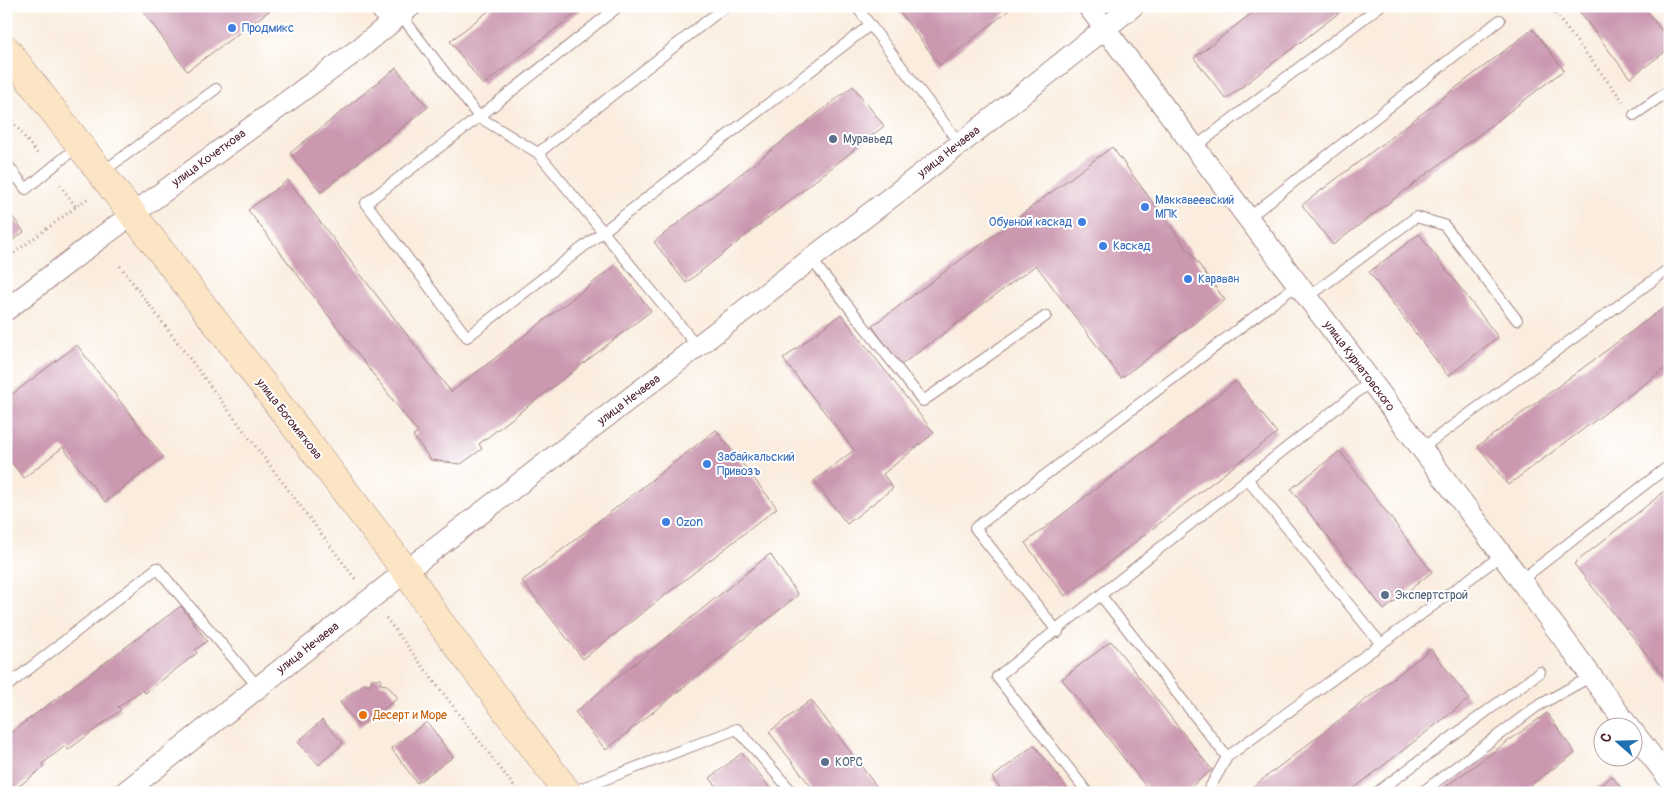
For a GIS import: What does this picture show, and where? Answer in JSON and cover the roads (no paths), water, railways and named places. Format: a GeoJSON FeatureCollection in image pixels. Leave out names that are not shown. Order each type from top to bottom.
{"type":"FeatureCollection","features":[{"type":"Feature","properties":{"kind":"street","name":"улица Курнатовского"},"geometry":{"type":"LineString","coordinates":[[1088,6],[1521,580],[1620,716]]}},
{"type":"Feature","properties":{"kind":"street","name":"улица Нечаева"},"geometry":{"type":"LineString","coordinates":[[124,793],[406,571],[960,144],[1133,6]]}},
{"type":"Feature","properties":{"kind":"street","name":"улица Кочеткова"},"geometry":{"type":"LineString","coordinates":[[6,310],[400,16]]}},
{"type":"Feature","properties":{"kind":"street","name":"улица Богомягкова"},"geometry":{"type":"LineString","coordinates":[[6,49],[406,571],[439,621],[568,793]]}},
{"type":"Feature","properties":{"kind":"street"},"geometry":{"type":"LineString","coordinates":[[1644,746],[1670,780]]}},
{"type":"Feature","properties":{"kind":"lane"},"geometry":{"type":"LineString","coordinates":[[373,6],[400,16],[479,117],[538,153],[698,347]]}},
{"type":"Feature","properties":{"kind":"lane"},"geometry":{"type":"LineString","coordinates":[[620,6],[366,203],[467,337],[870,25]]}},
{"type":"Feature","properties":{"kind":"lane"},"geometry":{"type":"LineString","coordinates":[[538,153],[726,6]]}},
{"type":"Feature","properties":{"kind":"lane"},"geometry":{"type":"LineString","coordinates":[[856,6],[960,144]]}},
{"type":"Feature","properties":{"kind":"lane"},"geometry":{"type":"LineString","coordinates":[[1195,147],[1380,6]]}},
{"type":"Feature","properties":{"kind":"lane"},"geometry":{"type":"LineString","coordinates":[[1248,218],[1500,20]]}},
{"type":"Feature","properties":{"kind":"lane"},"geometry":{"type":"LineString","coordinates":[[100,174],[216,89]]}},
{"type":"Feature","properties":{"kind":"lane"},"geometry":{"type":"LineString","coordinates":[[1634,115],[1670,90]]}},
{"type":"Feature","properties":{"kind":"lane"},"geometry":{"type":"LineString","coordinates":[[6,163],[26,188],[79,146]]}},
{"type":"Feature","properties":{"kind":"lane"},"geometry":{"type":"LineString","coordinates":[[1058,632],[975,528],[1303,290],[1416,217],[1444,225],[1517,320]]}},
{"type":"Feature","properties":{"kind":"lane"},"geometry":{"type":"LineString","coordinates":[[811,259],[923,401],[1046,316]]}},
{"type":"Feature","properties":{"kind":"lane"},"geometry":{"type":"LineString","coordinates":[[1422,448],[1670,268]]}},
{"type":"Feature","properties":{"kind":"lane"},"geometry":{"type":"LineString","coordinates":[[1088,793],[997,677],[1058,632],[1371,382]]}},
{"type":"Feature","properties":{"kind":"lane"},"geometry":{"type":"LineString","coordinates":[[1521,580],[1670,465]]}},
{"type":"Feature","properties":{"kind":"lane"},"geometry":{"type":"LineString","coordinates":[[1248,480],[1381,644]]}},
{"type":"Feature","properties":{"kind":"lane"},"geometry":{"type":"LineString","coordinates":[[1207,793],[1227,757],[1502,555]]}},
{"type":"Feature","properties":{"kind":"lane"},"geometry":{"type":"LineString","coordinates":[[6,687],[156,568],[258,687]]}},
{"type":"Feature","properties":{"kind":"lane"},"geometry":{"type":"LineString","coordinates":[[1102,597],[1227,757]]}},
{"type":"Feature","properties":{"kind":"lane"},"geometry":{"type":"LineString","coordinates":[[1376,793],[1540,672]]}},
{"type":"Feature","properties":{"kind":"lane"},"geometry":{"type":"LineString","coordinates":[[1422,793],[1536,707],[1590,677]]}},
{"type":"Feature","properties":{"kind":"lane"},"geometry":{"type":"LineString","coordinates":[[568,793],[737,729],[793,793]]}},
{"type":"Feature","properties":{"kind":"place","name":"Продмикс"},"geometry":{"type":"Point","coordinates":[232,28]}},
{"type":"Feature","properties":{"kind":"place","name":"Муравьед"},"geometry":{"type":"Point","coordinates":[833,139]}},
{"type":"Feature","properties":{"kind":"place","name":"Маккавеевский МПК"},"geometry":{"type":"Point","coordinates":[1145,207]}},
{"type":"Feature","properties":{"kind":"place","name":"Обувной каскад"},"geometry":{"type":"Point","coordinates":[1082,222]}},
{"type":"Feature","properties":{"kind":"place","name":"Каскад"},"geometry":{"type":"Point","coordinates":[1103,246]}},
{"type":"Feature","properties":{"kind":"place","name":"Караван"},"geometry":{"type":"Point","coordinates":[1188,279]}},
{"type":"Feature","properties":{"kind":"place","name":"Забайкальский Привозъ"},"geometry":{"type":"Point","coordinates":[707,464]}},
{"type":"Feature","properties":{"kind":"place","name":"Ozon"},"geometry":{"type":"Point","coordinates":[666,522]}},
{"type":"Feature","properties":{"kind":"place","name":"Экспертстрой"},"geometry":{"type":"Point","coordinates":[1385,595]}},
{"type":"Feature","properties":{"kind":"place","name":"Десерт и Море"},"geometry":{"type":"Point","coordinates":[363,715]}},
{"type":"Feature","properties":{"kind":"place","name":"КОРС"},"geometry":{"type":"Point","coordinates":[825,762]}}]}
